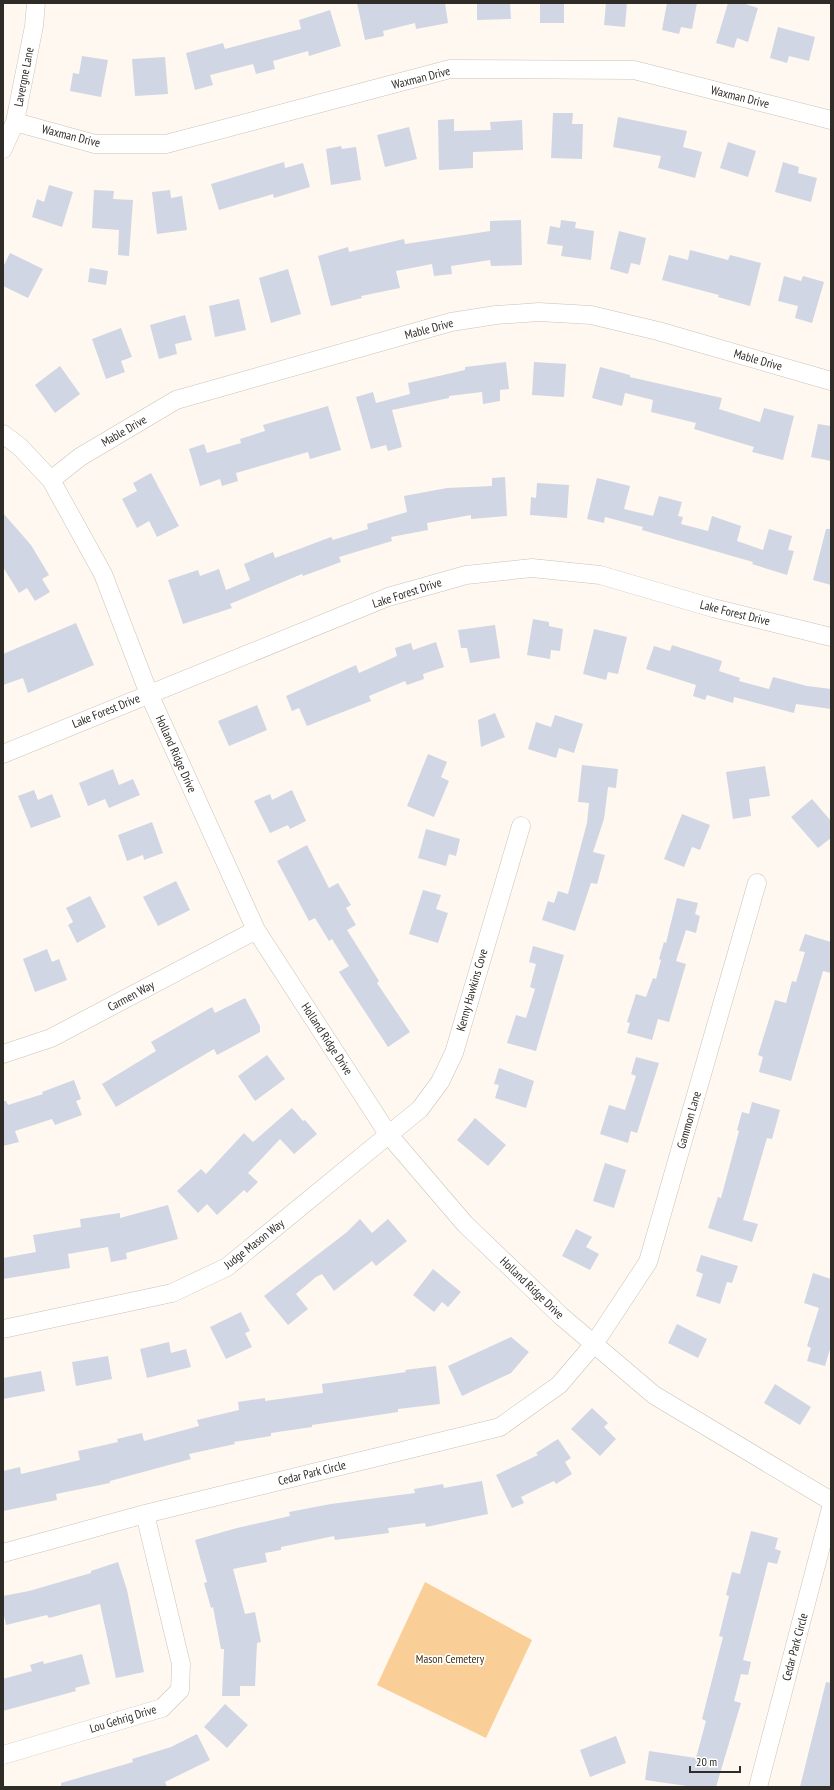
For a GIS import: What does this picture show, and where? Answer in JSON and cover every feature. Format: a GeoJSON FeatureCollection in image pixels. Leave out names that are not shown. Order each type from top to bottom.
{"type":"FeatureCollection","features":[{"type":"Feature","properties":{"kind":"street","name":"Lavergne Lane"},"geometry":{"type":"LineString","coordinates":[[3,149],[15,122],[34,26],[36,3]]}},
{"type":"Feature","properties":{"kind":"street","name":"Waxman Drive"},"geometry":{"type":"LineString","coordinates":[[15,122],[95,144],[166,144],[450,69],[634,70],[831,120]]}},
{"type":"Feature","properties":{"kind":"street","name":"Mable Drive"},"geometry":{"type":"LineString","coordinates":[[51,480],[80,457],[176,400],[451,322],[496,315],[539,312],[591,315],[658,331],[831,381]]}},
{"type":"Feature","properties":{"kind":"street","name":"Holland Ridge Drive"},"geometry":{"type":"LineString","coordinates":[[3,434],[20,447],[51,480],[103,574],[149,694],[256,930],[388,1134],[465,1224],[561,1316],[654,1395],[831,1501]]}},
{"type":"Feature","properties":{"kind":"street","name":"Lake Forest Drive"},"geometry":{"type":"LineString","coordinates":[[3,754],[388,597],[466,574],[532,568],[600,575],[713,608],[831,637]]}},
{"type":"Feature","properties":{"kind":"street","name":"Kenny Hawkins Cove"},"geometry":{"type":"LineString","coordinates":[[388,1134],[420,1109],[440,1082],[454,1053],[521,826]]}},
{"type":"Feature","properties":{"kind":"street","name":"Gammon Lane"},"geometry":{"type":"LineString","coordinates":[[594,1344],[648,1262],[757,883]]}},
{"type":"Feature","properties":{"kind":"street","name":"Carmen Way"},"geometry":{"type":"LineString","coordinates":[[3,1054],[51,1038],[256,930]]}},
{"type":"Feature","properties":{"kind":"street","name":"Judge Mason Way"},"geometry":{"type":"LineString","coordinates":[[3,1330],[172,1293],[227,1267],[388,1134]]}},
{"type":"Feature","properties":{"kind":"street","name":"Cedar Park Circle"},"geometry":{"type":"LineString","coordinates":[[3,1553],[145,1514],[500,1427],[559,1385],[594,1344]]}},
{"type":"Feature","properties":{"kind":"street","name":"Cedar Park Circle"},"geometry":{"type":"LineString","coordinates":[[758,1787],[831,1508]]}},
{"type":"Feature","properties":{"kind":"street","name":"Lou Gehrig Drive"},"geometry":{"type":"LineString","coordinates":[[3,1755],[162,1708],[180,1690],[181,1664],[145,1514]]}},
{"type":"Feature","properties":{"kind":"green space","name":"Mason Cemetery"},"geometry":{"type":"Polygon","coordinates":[[[425,1582],[532,1640],[486,1738],[377,1685],[425,1582]]]}},
{"type":"Feature","properties":{"kind":"building"},"geometry":{"type":"Polygon","coordinates":[[[357,3],[445,3],[448,23],[416,29],[415,23],[383,31],[384,36],[365,40],[357,3]]]}},
{"type":"Feature","properties":{"kind":"building"},"geometry":{"type":"Polygon","coordinates":[[[477,3],[510,3],[511,19],[477,20],[477,3]]]}},
{"type":"Feature","properties":{"kind":"building"},"geometry":{"type":"Polygon","coordinates":[[[540,3],[564,3],[564,23],[540,23],[540,3]]]}},
{"type":"Feature","properties":{"kind":"building"},"geometry":{"type":"Polygon","coordinates":[[[606,3],[627,3],[625,27],[604,25],[606,3]]]}},
{"type":"Feature","properties":{"kind":"building"},"geometry":{"type":"Polygon","coordinates":[[[667,3],[697,3],[692,29],[681,27],[679,34],[662,30],[667,3]]]}},
{"type":"Feature","properties":{"kind":"building"},"geometry":{"type":"Polygon","coordinates":[[[728,3],[742,3],[758,8],[748,42],[737,38],[734,48],[716,43],[728,3]]]}},
{"type":"Feature","properties":{"kind":"building"},"geometry":{"type":"Polygon","coordinates":[[[330,10],[341,46],[309,56],[308,51],[273,61],[275,69],[256,74],[253,64],[210,75],[213,85],[195,90],[186,53],[223,43],[225,49],[301,29],[299,20],[330,10]]]}},
{"type":"Feature","properties":{"kind":"building"},"geometry":{"type":"Polygon","coordinates":[[[778,27],[815,37],[809,61],[789,56],[787,63],[770,58],[778,27]]]}},
{"type":"Feature","properties":{"kind":"building"},"geometry":{"type":"Polygon","coordinates":[[[82,56],[108,60],[101,97],[70,91],[73,73],[79,74],[82,56]]]}},
{"type":"Feature","properties":{"kind":"building"},"geometry":{"type":"Polygon","coordinates":[[[165,57],[168,94],[135,96],[132,59],[165,57]]]}},
{"type":"Feature","properties":{"kind":"building"},"geometry":{"type":"Polygon","coordinates":[[[553,113],[573,113],[572,124],[583,124],[582,159],[551,158],[553,113]]]}},
{"type":"Feature","properties":{"kind":"building"},"geometry":{"type":"Polygon","coordinates":[[[618,117],[687,131],[683,147],[702,152],[695,178],[658,168],[661,156],[613,147],[618,117]]]}},
{"type":"Feature","properties":{"kind":"building"},"geometry":{"type":"Polygon","coordinates":[[[454,119],[454,131],[491,130],[490,122],[522,120],[523,150],[473,152],[473,168],[439,170],[438,120],[454,119]]]}},
{"type":"Feature","properties":{"kind":"building"},"geometry":{"type":"Polygon","coordinates":[[[409,127],[417,159],[385,167],[377,135],[409,127]]]}},
{"type":"Feature","properties":{"kind":"building"},"geometry":{"type":"Polygon","coordinates":[[[728,142],[756,151],[748,177],[720,168],[728,142]]]}},
{"type":"Feature","properties":{"kind":"building"},"geometry":{"type":"Polygon","coordinates":[[[341,146],[342,149],[356,147],[361,180],[331,185],[326,149],[341,146]]]}},
{"type":"Feature","properties":{"kind":"building"},"geometry":{"type":"Polygon","coordinates":[[[284,162],[285,168],[303,163],[310,187],[274,198],[273,194],[219,210],[211,184],[284,162]]]}},
{"type":"Feature","properties":{"kind":"building"},"geometry":{"type":"Polygon","coordinates":[[[783,162],[799,167],[798,173],[817,178],[811,202],[775,192],[783,162]]]}},
{"type":"Feature","properties":{"kind":"building"},"geometry":{"type":"Polygon","coordinates":[[[49,185],[73,192],[62,227],[32,217],[37,199],[44,202],[49,185]]]}},
{"type":"Feature","properties":{"kind":"building"},"geometry":{"type":"Polygon","coordinates":[[[94,190],[114,191],[113,199],[133,200],[129,256],[118,255],[119,230],[92,228],[94,190]]]}},
{"type":"Feature","properties":{"kind":"building"},"geometry":{"type":"Polygon","coordinates":[[[170,190],[171,198],[182,196],[187,230],[157,234],[152,192],[170,190]]]}},
{"type":"Feature","properties":{"kind":"building"},"geometry":{"type":"Polygon","coordinates":[[[521,220],[522,265],[491,266],[490,260],[451,266],[452,274],[434,276],[432,264],[396,271],[400,288],[361,296],[362,298],[331,306],[318,256],[348,247],[349,252],[404,239],[405,244],[490,231],[490,221],[521,220]]]}},
{"type":"Feature","properties":{"kind":"building"},"geometry":{"type":"Polygon","coordinates":[[[561,220],[576,222],[575,228],[594,231],[591,260],[561,256],[563,246],[547,244],[550,226],[560,228],[561,220]]]}},
{"type":"Feature","properties":{"kind":"building"},"geometry":{"type":"Polygon","coordinates":[[[619,231],[646,238],[640,265],[631,263],[628,274],[610,269],[619,231]]]}},
{"type":"Feature","properties":{"kind":"building"},"geometry":{"type":"Polygon","coordinates":[[[690,250],[728,260],[730,255],[761,263],[750,306],[718,297],[719,295],[662,280],[669,255],[688,260],[690,250]]]}},
{"type":"Feature","properties":{"kind":"building"},"geometry":{"type":"Polygon","coordinates":[[[10,253],[43,269],[28,298],[3,286],[3,267],[10,253]]]}},
{"type":"Feature","properties":{"kind":"building"},"geometry":{"type":"Polygon","coordinates":[[[90,268],[108,271],[106,285],[88,282],[90,268]]]}},
{"type":"Feature","properties":{"kind":"building"},"geometry":{"type":"Polygon","coordinates":[[[288,269],[301,314],[271,323],[259,278],[288,269]]]}},
{"type":"Feature","properties":{"kind":"building"},"geometry":{"type":"Polygon","coordinates":[[[784,276],[801,281],[803,276],[824,282],[812,323],[795,318],[798,306],[778,301],[784,276]]]}},
{"type":"Feature","properties":{"kind":"building"},"geometry":{"type":"Polygon","coordinates":[[[239,299],[246,330],[215,337],[209,306],[239,299]]]}},
{"type":"Feature","properties":{"kind":"building"},"geometry":{"type":"Polygon","coordinates":[[[185,315],[192,340],[175,344],[177,354],[159,359],[150,325],[185,315]]]}},
{"type":"Feature","properties":{"kind":"building"},"geometry":{"type":"Polygon","coordinates":[[[121,328],[132,357],[121,361],[125,372],[106,379],[92,339],[121,328]]]}},
{"type":"Feature","properties":{"kind":"building"},"geometry":{"type":"Polygon","coordinates":[[[506,362],[509,389],[500,390],[500,401],[483,404],[482,392],[449,396],[449,398],[392,410],[402,447],[388,451],[386,445],[371,449],[356,397],[373,392],[376,403],[410,394],[408,383],[465,370],[465,367],[506,362]]]}},
{"type":"Feature","properties":{"kind":"building"},"geometry":{"type":"Polygon","coordinates":[[[534,362],[566,364],[564,397],[532,395],[534,362]]]}},
{"type":"Feature","properties":{"kind":"building"},"geometry":{"type":"Polygon","coordinates":[[[60,366],[80,394],[55,413],[35,385],[60,366]]]}},
{"type":"Feature","properties":{"kind":"building"},"geometry":{"type":"Polygon","coordinates":[[[600,367],[630,375],[630,377],[722,398],[719,409],[760,422],[764,408],[794,416],[783,460],[752,452],[754,447],[694,429],[696,423],[651,412],[653,400],[625,393],[622,406],[592,398],[600,367]]]}},
{"type":"Feature","properties":{"kind":"building"},"geometry":{"type":"Polygon","coordinates":[[[328,406],[341,450],[310,459],[308,452],[236,473],[238,481],[222,486],[220,479],[200,486],[189,449],[204,444],[207,453],[241,443],[240,439],[265,431],[263,425],[328,406]]]}},
{"type":"Feature","properties":{"kind":"building"},"geometry":{"type":"Polygon","coordinates":[[[818,424],[831,426],[831,461],[811,457],[818,424]]]}},
{"type":"Feature","properties":{"kind":"building"},"geometry":{"type":"Polygon","coordinates":[[[151,473],[179,526],[157,537],[149,521],[137,528],[122,499],[137,491],[133,483],[151,473]]]}},
{"type":"Feature","properties":{"kind":"building"},"geometry":{"type":"Polygon","coordinates":[[[505,477],[507,516],[471,519],[471,515],[427,523],[428,530],[391,537],[392,541],[339,557],[341,562],[303,576],[302,574],[230,604],[232,608],[183,624],[168,580],[198,570],[200,576],[219,569],[226,590],[250,580],[244,564],[273,552],[275,558],[331,537],[333,540],[368,529],[367,524],[407,512],[404,496],[447,488],[492,486],[492,478],[505,477]]]}},
{"type":"Feature","properties":{"kind":"building"},"geometry":{"type":"Polygon","coordinates":[[[597,478],[630,486],[624,509],[653,516],[659,496],[682,502],[678,516],[683,517],[681,524],[708,531],[712,516],[741,526],[737,541],[763,550],[769,529],[792,536],[788,550],[794,551],[787,575],[752,564],[753,562],[642,530],[643,527],[605,517],[604,523],[587,519],[597,478]]]}},
{"type":"Feature","properties":{"kind":"building"},"geometry":{"type":"Polygon","coordinates":[[[537,483],[569,485],[567,518],[530,515],[531,497],[536,498],[537,483]]]}},
{"type":"Feature","properties":{"kind":"building"},"geometry":{"type":"Polygon","coordinates":[[[3,513],[31,545],[49,575],[42,579],[50,592],[35,601],[27,588],[19,593],[3,567],[3,513]]]}},
{"type":"Feature","properties":{"kind":"building"},"geometry":{"type":"Polygon","coordinates":[[[826,529],[831,529],[831,585],[813,580],[826,529]]]}},
{"type":"Feature","properties":{"kind":"building"},"geometry":{"type":"Polygon","coordinates":[[[533,619],[549,622],[549,626],[563,629],[560,651],[551,650],[550,659],[527,655],[533,619]]]}},
{"type":"Feature","properties":{"kind":"building"},"geometry":{"type":"Polygon","coordinates":[[[76,623],[94,665],[28,693],[23,678],[3,685],[3,654],[76,623]]]}},
{"type":"Feature","properties":{"kind":"building"},"geometry":{"type":"Polygon","coordinates":[[[495,625],[500,658],[470,663],[467,648],[461,648],[458,630],[495,625]]]}},
{"type":"Feature","properties":{"kind":"building"},"geometry":{"type":"Polygon","coordinates":[[[594,629],[627,637],[618,674],[608,672],[606,680],[583,674],[594,629]]]}},
{"type":"Feature","properties":{"kind":"building"},"geometry":{"type":"Polygon","coordinates":[[[436,642],[444,667],[423,674],[424,679],[407,685],[405,681],[369,696],[371,701],[307,726],[299,708],[292,711],[286,696],[356,665],[359,673],[397,656],[395,648],[411,643],[413,650],[436,642]]]}},
{"type":"Feature","properties":{"kind":"building"},"geometry":{"type":"Polygon","coordinates":[[[672,645],[722,661],[719,671],[740,678],[739,681],[769,689],[773,677],[807,686],[831,689],[831,709],[796,704],[794,713],[734,697],[733,703],[707,695],[705,700],[693,696],[696,685],[646,669],[654,646],[670,651],[672,645]]]}},
{"type":"Feature","properties":{"kind":"building"},"geometry":{"type":"Polygon","coordinates":[[[257,705],[267,730],[229,746],[218,721],[257,705]]]}},
{"type":"Feature","properties":{"kind":"building"},"geometry":{"type":"Polygon","coordinates":[[[495,713],[505,737],[481,747],[478,720],[495,713]]]}},
{"type":"Feature","properties":{"kind":"building"},"geometry":{"type":"Polygon","coordinates":[[[555,715],[583,724],[574,753],[559,748],[556,758],[528,749],[536,722],[551,727],[555,715]]]}},
{"type":"Feature","properties":{"kind":"building"},"geometry":{"type":"Polygon","coordinates":[[[428,754],[447,762],[441,777],[449,781],[434,817],[407,806],[428,754]]]}},
{"type":"Feature","properties":{"kind":"building"},"geometry":{"type":"Polygon","coordinates":[[[582,765],[618,769],[616,788],[608,787],[604,819],[593,852],[605,855],[597,884],[591,883],[575,931],[542,920],[548,901],[554,903],[558,891],[568,894],[587,823],[589,803],[578,802],[582,765]]]}},
{"type":"Feature","properties":{"kind":"building"},"geometry":{"type":"Polygon","coordinates":[[[765,766],[770,796],[749,799],[751,816],[733,819],[726,772],[765,766]]]}},
{"type":"Feature","properties":{"kind":"building"},"geometry":{"type":"Polygon","coordinates":[[[113,769],[119,785],[133,779],[140,795],[109,808],[105,799],[88,806],[79,783],[113,769]]]}},
{"type":"Feature","properties":{"kind":"building"},"geometry":{"type":"Polygon","coordinates":[[[34,790],[38,800],[52,794],[61,817],[31,828],[18,796],[34,790]]]}},
{"type":"Feature","properties":{"kind":"building"},"geometry":{"type":"Polygon","coordinates":[[[292,790],[306,821],[290,829],[288,825],[270,833],[254,801],[270,794],[272,800],[292,790]]]}},
{"type":"Feature","properties":{"kind":"building"},"geometry":{"type":"Polygon","coordinates":[[[812,799],[831,821],[831,838],[818,848],[791,817],[812,799]]]}},
{"type":"Feature","properties":{"kind":"building"},"geometry":{"type":"Polygon","coordinates":[[[682,814],[710,825],[700,850],[692,847],[684,867],[664,859],[682,814]]]}},
{"type":"Feature","properties":{"kind":"building"},"geometry":{"type":"Polygon","coordinates":[[[152,822],[163,853],[144,860],[143,855],[127,861],[118,835],[152,822]]]}},
{"type":"Feature","properties":{"kind":"building"},"geometry":{"type":"Polygon","coordinates":[[[426,829],[460,839],[456,856],[449,854],[446,866],[418,858],[426,829]]]}},
{"type":"Feature","properties":{"kind":"building"},"geometry":{"type":"Polygon","coordinates":[[[307,845],[329,888],[338,883],[351,905],[346,908],[356,925],[347,930],[379,981],[377,983],[410,1032],[388,1047],[339,972],[349,966],[332,939],[329,941],[315,918],[309,921],[277,861],[307,845]]]}},
{"type":"Feature","properties":{"kind":"building"},"geometry":{"type":"Polygon","coordinates":[[[176,881],[190,910],[158,926],[143,897],[176,881]]]}},
{"type":"Feature","properties":{"kind":"building"},"geometry":{"type":"Polygon","coordinates":[[[423,890],[441,895],[436,909],[448,913],[438,943],[409,934],[423,890]]]}},
{"type":"Feature","properties":{"kind":"building"},"geometry":{"type":"Polygon","coordinates":[[[90,896],[106,927],[77,943],[68,925],[73,922],[66,908],[90,896]]]}},
{"type":"Feature","properties":{"kind":"building"},"geometry":{"type":"Polygon","coordinates":[[[677,898],[698,903],[695,914],[700,916],[696,933],[686,930],[676,961],[686,964],[669,1022],[658,1019],[652,1040],[627,1033],[630,1023],[627,1022],[636,994],[646,997],[653,978],[656,979],[661,960],[659,959],[664,942],[666,943],[677,898]]]}},
{"type":"Feature","properties":{"kind":"building"},"geometry":{"type":"Polygon","coordinates":[[[805,934],[831,942],[831,973],[823,971],[791,1081],[759,1072],[763,1057],[758,1055],[775,1000],[786,1003],[792,981],[796,982],[805,952],[799,951],[805,934]]]}},
{"type":"Feature","properties":{"kind":"building"},"geometry":{"type":"Polygon","coordinates":[[[533,946],[564,955],[536,1051],[507,1043],[516,1015],[526,1018],[535,989],[530,987],[536,964],[529,962],[533,946]]]}},
{"type":"Feature","properties":{"kind":"building"},"geometry":{"type":"Polygon","coordinates":[[[47,949],[52,962],[59,959],[67,980],[35,992],[23,959],[47,949]]]}},
{"type":"Feature","properties":{"kind":"building"},"geometry":{"type":"Polygon","coordinates":[[[245,998],[260,1026],[260,1032],[217,1055],[214,1049],[116,1107],[102,1084],[156,1051],[151,1042],[212,1007],[215,1013],[245,998]]]}},
{"type":"Feature","properties":{"kind":"building"},"geometry":{"type":"Polygon","coordinates":[[[267,1055],[285,1079],[255,1101],[238,1076],[267,1055]]]}},
{"type":"Feature","properties":{"kind":"building"},"geometry":{"type":"Polygon","coordinates":[[[636,1057],[659,1063],[637,1133],[631,1131],[628,1143],[600,1134],[609,1105],[625,1110],[636,1076],[631,1074],[636,1057]]]}},
{"type":"Feature","properties":{"kind":"building"},"geometry":{"type":"Polygon","coordinates":[[[499,1068],[534,1081],[526,1108],[495,1098],[499,1085],[494,1084],[499,1068]]]}},
{"type":"Feature","properties":{"kind":"building"},"geometry":{"type":"Polygon","coordinates":[[[74,1080],[81,1099],[76,1101],[82,1115],[55,1125],[52,1119],[15,1131],[19,1142],[3,1146],[3,1101],[6,1101],[8,1105],[43,1094],[42,1092],[74,1080]]]}},
{"type":"Feature","properties":{"kind":"building"},"geometry":{"type":"Polygon","coordinates":[[[752,1102],[780,1110],[772,1139],[767,1138],[743,1220],[758,1224],[752,1242],[708,1228],[718,1197],[721,1198],[739,1131],[737,1130],[742,1112],[749,1114],[752,1102]]]}},
{"type":"Feature","properties":{"kind":"building"},"geometry":{"type":"Polygon","coordinates":[[[292,1108],[317,1134],[294,1154],[280,1139],[248,1173],[258,1182],[247,1193],[244,1190],[217,1215],[207,1204],[198,1213],[177,1191],[201,1169],[206,1174],[244,1133],[253,1142],[292,1108]]]}},
{"type":"Feature","properties":{"kind":"building"},"geometry":{"type":"Polygon","coordinates":[[[475,1118],[506,1145],[488,1166],[457,1140],[475,1118]]]}},
{"type":"Feature","properties":{"kind":"building"},"geometry":{"type":"Polygon","coordinates":[[[605,1163],[626,1170],[614,1208],[593,1201],[605,1163]]]}},
{"type":"Feature","properties":{"kind":"building"},"geometry":{"type":"Polygon","coordinates":[[[168,1205],[178,1239],[126,1253],[127,1259],[111,1262],[108,1247],[68,1254],[70,1268],[3,1279],[3,1258],[36,1252],[33,1235],[81,1227],[80,1219],[120,1213],[120,1218],[168,1205]]]}},
{"type":"Feature","properties":{"kind":"building"},"geometry":{"type":"Polygon","coordinates":[[[360,1219],[372,1233],[388,1219],[407,1241],[376,1266],[372,1261],[334,1291],[322,1274],[316,1277],[296,1294],[308,1309],[288,1325],[264,1296],[347,1232],[360,1219]]]}},
{"type":"Feature","properties":{"kind":"building"},"geometry":{"type":"Polygon","coordinates":[[[576,1229],[592,1237],[586,1247],[599,1254],[590,1270],[562,1256],[576,1229]]]}},
{"type":"Feature","properties":{"kind":"building"},"geometry":{"type":"Polygon","coordinates":[[[701,1255],[738,1266],[732,1283],[727,1282],[720,1304],[696,1296],[703,1274],[696,1271],[701,1255]]]}},
{"type":"Feature","properties":{"kind":"building"},"geometry":{"type":"Polygon","coordinates":[[[433,1269],[461,1292],[448,1307],[442,1302],[434,1312],[413,1295],[433,1269]]]}},
{"type":"Feature","properties":{"kind":"building"},"geometry":{"type":"Polygon","coordinates":[[[813,1273],[831,1279],[831,1346],[825,1366],[807,1361],[811,1348],[807,1346],[819,1308],[804,1303],[813,1273]]]}},
{"type":"Feature","properties":{"kind":"building"},"geometry":{"type":"Polygon","coordinates":[[[241,1312],[250,1331],[245,1333],[252,1347],[226,1359],[210,1327],[241,1312]]]}},
{"type":"Feature","properties":{"kind":"building"},"geometry":{"type":"Polygon","coordinates":[[[677,1324],[707,1339],[698,1358],[668,1343],[677,1324]]]}},
{"type":"Feature","properties":{"kind":"building"},"geometry":{"type":"Polygon","coordinates":[[[511,1337],[529,1352],[511,1373],[462,1396],[448,1366],[511,1337]]]}},
{"type":"Feature","properties":{"kind":"building"},"geometry":{"type":"Polygon","coordinates":[[[169,1342],[171,1353],[186,1349],[191,1367],[147,1378],[140,1349],[169,1342]]]}},
{"type":"Feature","properties":{"kind":"building"},"geometry":{"type":"Polygon","coordinates":[[[108,1356],[112,1379],[76,1386],[72,1362],[108,1356]]]}},
{"type":"Feature","properties":{"kind":"building"},"geometry":{"type":"Polygon","coordinates":[[[436,1366],[440,1404],[398,1409],[398,1412],[312,1425],[312,1427],[271,1433],[271,1436],[234,1442],[235,1444],[189,1454],[191,1459],[110,1481],[110,1483],[56,1494],[57,1500],[3,1511],[3,1471],[20,1467],[21,1474],[80,1460],[78,1451],[118,1442],[117,1439],[142,1433],[144,1441],[199,1426],[197,1420],[239,1410],[238,1402],[265,1398],[265,1401],[323,1393],[322,1384],[406,1372],[405,1370],[436,1366]]]}},
{"type":"Feature","properties":{"kind":"building"},"geometry":{"type":"Polygon","coordinates":[[[41,1371],[45,1391],[3,1399],[3,1378],[41,1371]]]}},
{"type":"Feature","properties":{"kind":"building"},"geometry":{"type":"Polygon","coordinates":[[[775,1384],[811,1407],[800,1425],[764,1403],[775,1384]]]}},
{"type":"Feature","properties":{"kind":"building"},"geometry":{"type":"Polygon","coordinates":[[[592,1408],[608,1423],[604,1427],[616,1439],[600,1456],[571,1429],[592,1408]]]}},
{"type":"Feature","properties":{"kind":"building"},"geometry":{"type":"Polygon","coordinates":[[[558,1439],[571,1458],[565,1462],[572,1474],[556,1484],[554,1481],[521,1497],[524,1503],[512,1508],[496,1475],[538,1455],[536,1453],[558,1439]]]}},
{"type":"Feature","properties":{"kind":"building"},"geometry":{"type":"Polygon","coordinates":[[[482,1481],[488,1514],[426,1527],[425,1523],[388,1528],[389,1533],[335,1540],[334,1536],[281,1547],[281,1550],[265,1553],[267,1562],[233,1569],[245,1614],[255,1612],[261,1642],[257,1643],[255,1686],[240,1686],[240,1696],[222,1696],[224,1649],[221,1649],[213,1607],[211,1608],[204,1583],[207,1582],[195,1540],[237,1528],[290,1516],[289,1512],[331,1504],[415,1493],[414,1489],[443,1484],[444,1488],[482,1481]]]}},
{"type":"Feature","properties":{"kind":"building"},"geometry":{"type":"Polygon","coordinates":[[[751,1531],[778,1538],[775,1549],[781,1551],[777,1564],[768,1562],[743,1660],[751,1662],[748,1675],[741,1674],[734,1701],[741,1703],[716,1787],[694,1787],[645,1780],[649,1751],[696,1758],[706,1721],[702,1719],[723,1637],[719,1636],[729,1596],[726,1595],[732,1572],[740,1574],[751,1531]]]}},
{"type":"Feature","properties":{"kind":"building"},"geometry":{"type":"Polygon","coordinates":[[[118,1562],[127,1590],[144,1672],[116,1678],[100,1604],[49,1618],[47,1615],[6,1625],[3,1611],[3,1596],[29,1591],[91,1573],[91,1571],[118,1562]]]}},
{"type":"Feature","properties":{"kind":"building"},"geometry":{"type":"Polygon","coordinates":[[[82,1654],[90,1684],[75,1688],[76,1691],[3,1711],[3,1679],[32,1671],[30,1665],[43,1661],[44,1664],[82,1654]]]}},
{"type":"Feature","properties":{"kind":"building"},"geometry":{"type":"Polygon","coordinates":[[[826,1682],[831,1683],[831,1787],[800,1787],[826,1682]]]}},
{"type":"Feature","properties":{"kind":"building"},"geometry":{"type":"Polygon","coordinates":[[[225,1704],[248,1725],[227,1748],[204,1727],[225,1704]]]}},
{"type":"Feature","properties":{"kind":"building"},"geometry":{"type":"Polygon","coordinates":[[[197,1734],[210,1760],[165,1782],[167,1787],[61,1787],[61,1783],[133,1762],[132,1759],[171,1747],[197,1734]]]}},
{"type":"Feature","properties":{"kind":"building"},"geometry":{"type":"Polygon","coordinates":[[[616,1736],[626,1763],[590,1777],[580,1750],[616,1736]]]}}]}
